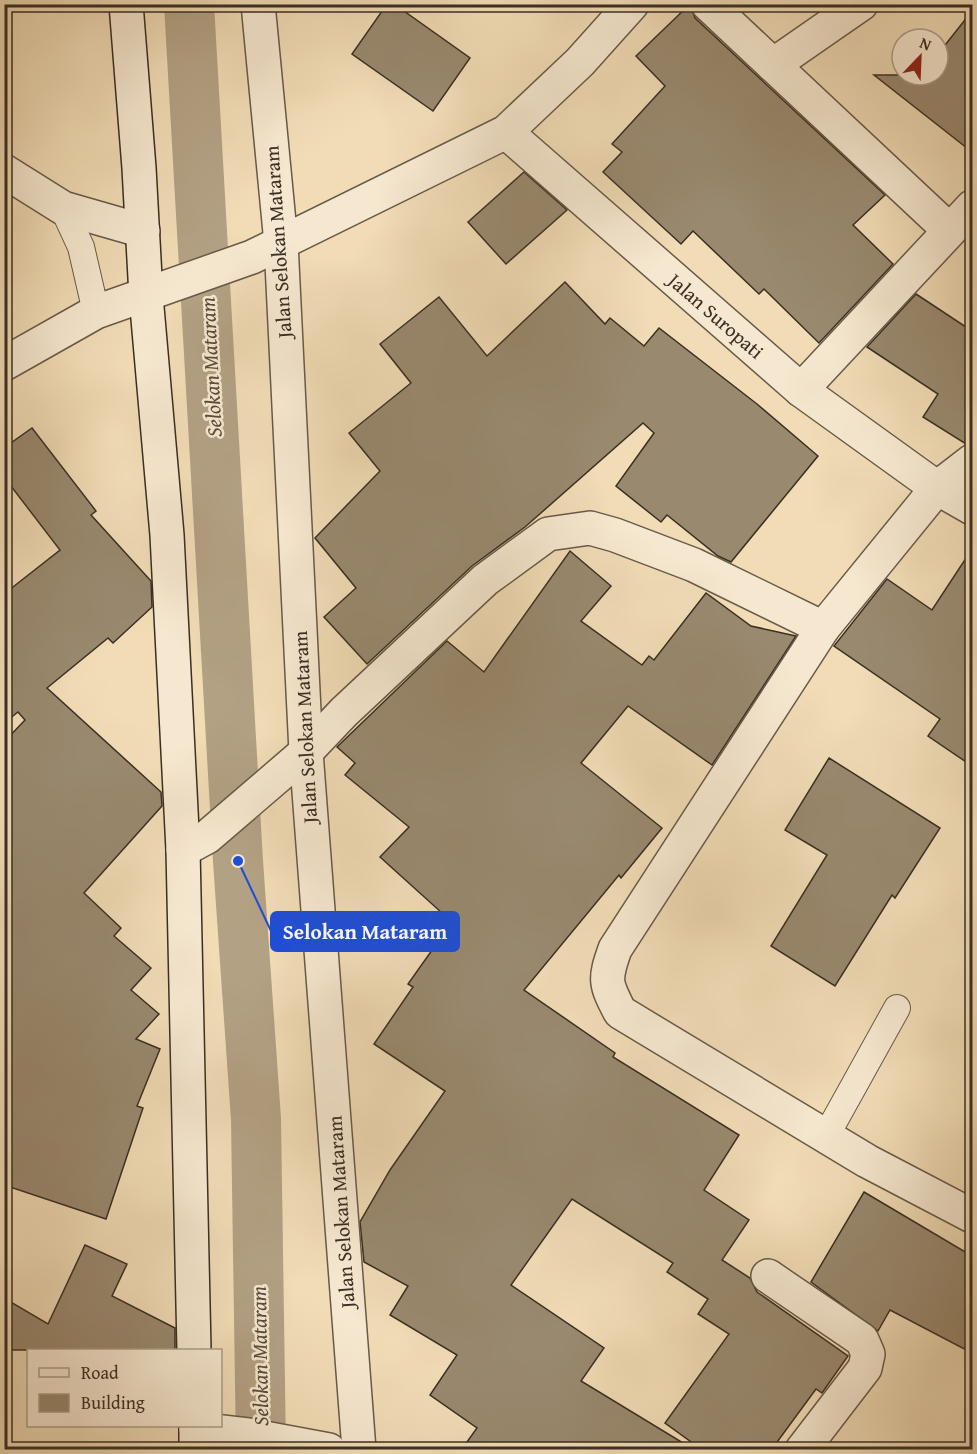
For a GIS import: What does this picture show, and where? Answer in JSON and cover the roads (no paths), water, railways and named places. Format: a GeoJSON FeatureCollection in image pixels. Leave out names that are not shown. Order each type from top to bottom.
{"type":"FeatureCollection","features":[{"type":"Feature","properties":{"kind":"street"},"geometry":{"type":"LineString","coordinates":[[126,4],[143,231],[156,292],[167,535],[195,844],[194,1349]]}},
{"type":"Feature","properties":{"kind":"street","name":"Jalan Selokan Mataram"},"geometry":{"type":"LineString","coordinates":[[258,4],[281,243],[301,756],[359,1449]]}},
{"type":"Feature","properties":{"kind":"street"},"geometry":{"type":"LineString","coordinates":[[4,364],[96,312],[252,257],[506,132],[580,62],[632,4]]}},
{"type":"Feature","properties":{"kind":"street"},"geometry":{"type":"LineString","coordinates":[[708,4],[950,230]]}},
{"type":"Feature","properties":{"kind":"street"},"geometry":{"type":"LineString","coordinates":[[773,65],[861,4]]}},
{"type":"Feature","properties":{"kind":"street","name":"Jalan Suropati"},"geometry":{"type":"LineString","coordinates":[[506,132],[801,390],[937,488],[972,508]]}},
{"type":"Feature","properties":{"kind":"street"},"geometry":{"type":"LineString","coordinates":[[4,171],[63,208],[143,231]]}},
{"type":"Feature","properties":{"kind":"street"},"geometry":{"type":"LineString","coordinates":[[801,390],[972,207]]}},
{"type":"Feature","properties":{"kind":"street"},"geometry":{"type":"LineString","coordinates":[[972,461],[937,488],[823,628],[615,950],[606,975],[609,991],[620,1012],[867,1161],[972,1216]]}},
{"type":"Feature","properties":{"kind":"street"},"geometry":{"type":"LineString","coordinates":[[195,844],[301,756],[485,580],[548,534],[590,528],[615,535],[694,565],[823,628]]}},
{"type":"Feature","properties":{"kind":"street"},"geometry":{"type":"LineString","coordinates":[[768,1276],[862,1340],[868,1354],[864,1368],[802,1449]]}},
{"type":"Feature","properties":{"kind":"street"},"geometry":{"type":"LineString","coordinates":[[196,1435],[248,1435],[329,1449]]}},
{"type":"Feature","properties":{"kind":"lane"},"geometry":{"type":"LineString","coordinates":[[63,208],[81,247],[96,312]]}},
{"type":"Feature","properties":{"kind":"lane"},"geometry":{"type":"LineString","coordinates":[[826,1136],[897,1008]]}},
{"type":"Feature","properties":{"kind":"waterway","name":"Selokan Mataram"},"geometry":{"type":"LineString","coordinates":[[189,4],[238,861],[256,1119],[261,1450]]}},
{"type":"Feature","properties":{"kind":"place","name":"Selokan Mataram"},"geometry":{"type":"Point","coordinates":[238,861]}}]}
